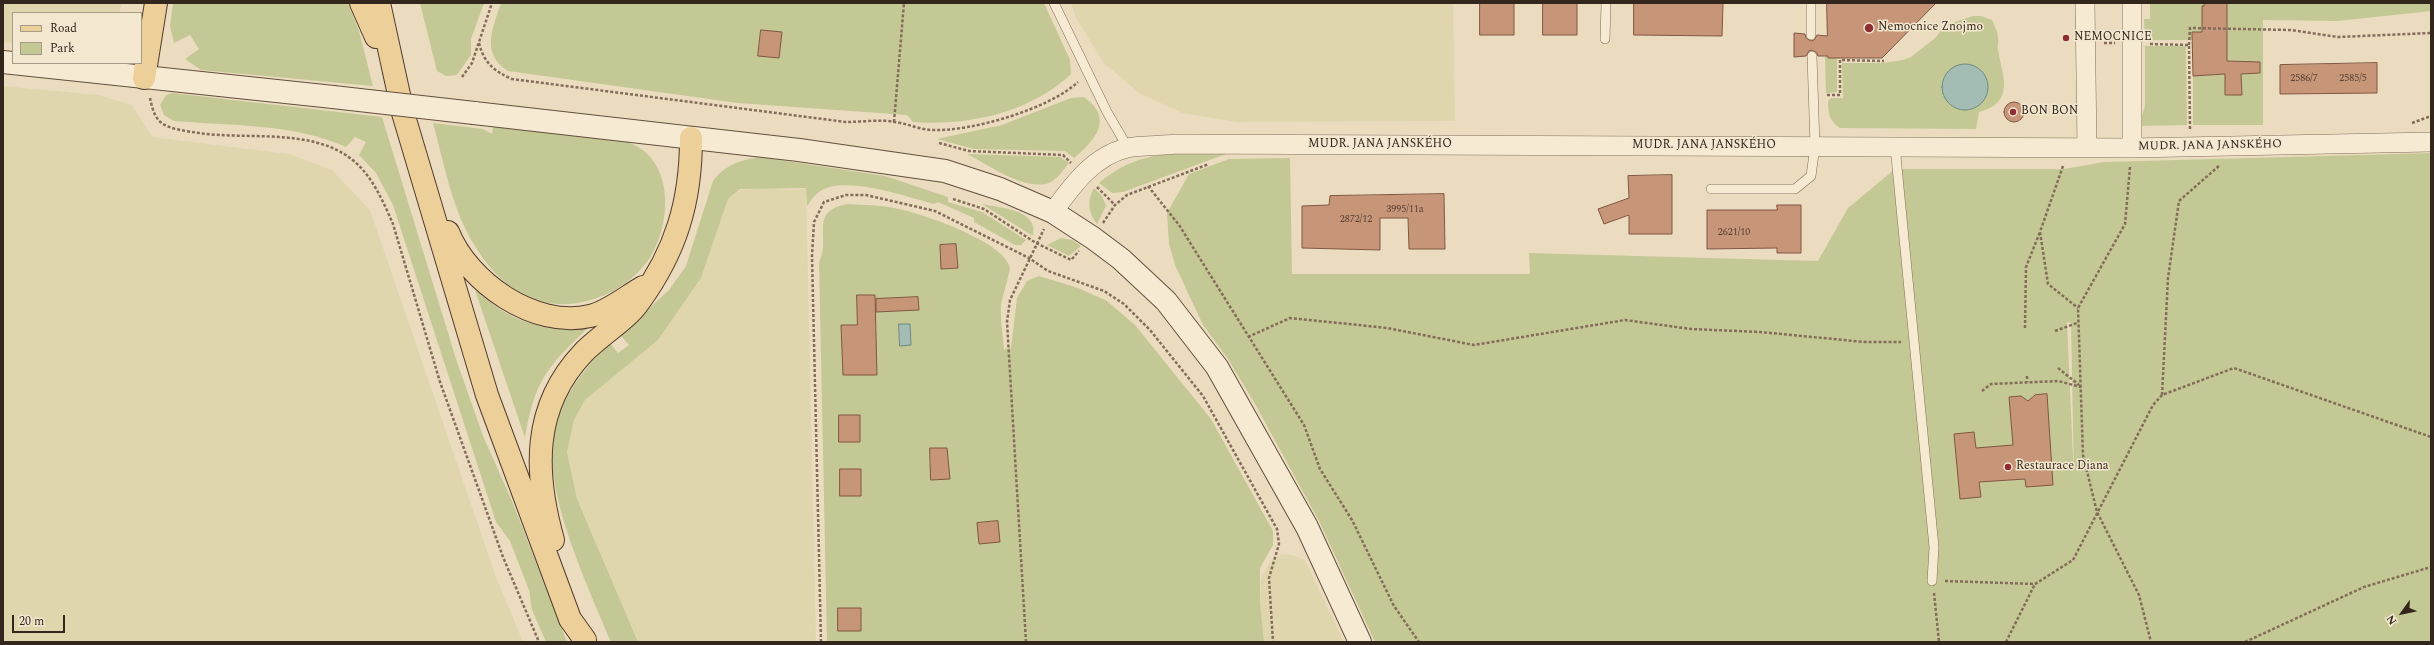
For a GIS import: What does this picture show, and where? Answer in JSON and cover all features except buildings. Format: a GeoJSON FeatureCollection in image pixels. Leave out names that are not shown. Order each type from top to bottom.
{"type":"FeatureCollection","features":[{"type":"Feature","properties":{"kind":"main road"},"geometry":{"type":"LineString","coordinates":[[144,78],[156,3]]}},
{"type":"Feature","properties":{"kind":"main road"},"geometry":{"type":"LineString","coordinates":[[361,3],[397,88]]}},
{"type":"Feature","properties":{"kind":"main road"},"geometry":{"type":"LineString","coordinates":[[379,3],[397,88],[487,395],[570,619],[586,641]]}},
{"type":"Feature","properties":{"kind":"main road"},"geometry":{"type":"LineString","coordinates":[[21,64],[334,97],[799,150],[945,171],[1000,189],[1053,212],[1093,238],[1166,301],[1216,367],[1307,527],[1360,642]]}},
{"type":"Feature","properties":{"kind":"main road"},"geometry":{"type":"LineString","coordinates":[[586,641],[546,514],[540,472],[543,425],[547,412],[562,380],[594,342],[639,304],[651,282],[665,263],[681,222],[689,181],[691,138]]}},
{"type":"Feature","properties":{"kind":"main road"},"geometry":{"type":"LineString","coordinates":[[413,143],[456,250],[487,285],[506,298],[542,314],[562,317],[590,316],[651,282]]}},
{"type":"Feature","properties":{"kind":"street"},"geometry":{"type":"LineString","coordinates":[[2086,3],[2087,147]]}},
{"type":"Feature","properties":{"kind":"street","name":"MUDR. JANA JANSKÉHO"},"geometry":{"type":"LineString","coordinates":[[2132,3],[2132,148]]}},
{"type":"Feature","properties":{"kind":"street","name":"MUDR. JANA JANSKÉHO"},"geometry":{"type":"LineString","coordinates":[[1053,212],[1083,173],[1112,153],[1128,148],[1176,144],[2132,148],[2431,142]]}},
{"type":"Feature","properties":{"kind":"lane"},"geometry":{"type":"LineString","coordinates":[[1054,3],[1107,112],[1128,148]]}},
{"type":"Feature","properties":{"kind":"lane"},"geometry":{"type":"LineString","coordinates":[[1605,39],[1606,3]]}},
{"type":"Feature","properties":{"kind":"lane"},"geometry":{"type":"LineString","coordinates":[[1811,3],[1811,35]]}},
{"type":"Feature","properties":{"kind":"lane"},"geometry":{"type":"LineString","coordinates":[[1711,189],[1795,189],[1810,176],[1815,146],[1812,56]]}},
{"type":"Feature","properties":{"kind":"lane"},"geometry":{"type":"LineString","coordinates":[[1895,146],[1934,547],[1932,580]]}},
{"type":"Feature","properties":{"kind":"path"},"geometry":{"type":"LineString","coordinates":[[462,77],[472,63],[492,3]]}},
{"type":"Feature","properties":{"kind":"path"},"geometry":{"type":"LineString","coordinates":[[894,122],[904,3]]}},
{"type":"Feature","properties":{"kind":"path"},"geometry":{"type":"LineString","coordinates":[[2190,135],[2190,28],[2291,30],[2338,37],[2431,33]]}},
{"type":"Feature","properties":{"kind":"path"},"geometry":{"type":"LineString","coordinates":[[479,43],[488,65],[498,73],[512,79],[846,122],[894,122],[933,130],[994,121],[1024,112],[1068,92],[1088,73]]}},
{"type":"Feature","properties":{"kind":"path"},"geometry":{"type":"LineString","coordinates":[[2142,43],[2189,45]]}},
{"type":"Feature","properties":{"kind":"path"},"geometry":{"type":"LineString","coordinates":[[1821,95],[1840,95],[1840,60],[1884,60]]}},
{"type":"Feature","properties":{"kind":"path"},"geometry":{"type":"LineString","coordinates":[[144,78],[154,114],[163,124],[180,130],[212,135],[312,140],[334,148],[351,158],[366,175],[382,198],[393,224],[440,382],[503,557],[539,642]]}},
{"type":"Feature","properties":{"kind":"path"},"geometry":{"type":"LineString","coordinates":[[2404,125],[2431,116]]}},
{"type":"Feature","properties":{"kind":"path"},"geometry":{"type":"LineString","coordinates":[[938,143],[969,151],[1063,155],[1115,205]]}},
{"type":"Feature","properties":{"kind":"path"},"geometry":{"type":"LineString","coordinates":[[2162,395],[2168,278],[2179,201],[2241,146]]}},
{"type":"Feature","properties":{"kind":"path"},"geometry":{"type":"LineString","coordinates":[[2025,328],[2026,267],[2064,169],[2062,147]]}},
{"type":"Feature","properties":{"kind":"path"},"geometry":{"type":"LineString","coordinates":[[2132,148],[2125,224],[2078,308],[2083,455],[2097,512],[2139,595],[2151,642]]}},
{"type":"Feature","properties":{"kind":"path"},"geometry":{"type":"LineString","coordinates":[[953,199],[984,209],[1036,243],[1071,260],[1093,238],[1115,205],[1127,195],[1211,163]]}},
{"type":"Feature","properties":{"kind":"path"},"geometry":{"type":"LineString","coordinates":[[1148,186],[1179,225],[1304,425],[1320,469],[1352,520],[1394,606],[1419,642]]}},
{"type":"Feature","properties":{"kind":"path"},"geometry":{"type":"LineString","coordinates":[[821,642],[812,256],[814,222],[818,211],[824,202],[846,195],[866,195],[935,212],[1029,258],[1048,271],[1104,291],[1124,304],[1150,330],[1204,396],[1277,529],[1279,544],[1268,578],[1273,642]]}},
{"type":"Feature","properties":{"kind":"path"},"geometry":{"type":"LineString","coordinates":[[1026,642],[1006,322],[1010,300],[1036,243],[1053,212]]}},
{"type":"Feature","properties":{"kind":"path"},"geometry":{"type":"LineString","coordinates":[[2040,232],[2048,284],[2078,308]]}},
{"type":"Feature","properties":{"kind":"path"},"geometry":{"type":"LineString","coordinates":[[1248,336],[1290,318],[1387,328],[1474,345],[1625,320],[1691,329],[1760,332],[1865,342],[1913,341]]}},
{"type":"Feature","properties":{"kind":"path"},"geometry":{"type":"LineString","coordinates":[[2055,331],[2078,323]]}},
{"type":"Feature","properties":{"kind":"path"},"geometry":{"type":"LineString","coordinates":[[2058,368],[2081,387]]}},
{"type":"Feature","properties":{"kind":"path"},"geometry":{"type":"LineString","coordinates":[[2006,642],[2034,584],[2073,560],[2153,405],[2162,395],[2234,368],[2431,437]]}},
{"type":"Feature","properties":{"kind":"path"},"geometry":{"type":"LineString","coordinates":[[2027,376],[2027,382]]}},
{"type":"Feature","properties":{"kind":"path"},"geometry":{"type":"LineString","coordinates":[[1982,391],[1991,384],[2027,382],[2058,381],[2081,387]]}},
{"type":"Feature","properties":{"kind":"path"},"geometry":{"type":"LineString","coordinates":[[2245,642],[2364,587],[2431,568]]}},
{"type":"Feature","properties":{"kind":"path"},"geometry":{"type":"LineString","coordinates":[[1939,642],[1932,580],[2034,584]]}},
{"type":"Feature","properties":{"kind":"shaded area"},"geometry":{"type":"Polygon","coordinates":[[[3,3],[123,3],[119,12],[12,12],[12,43],[3,42],[3,3]]]}},
{"type":"Feature","properties":{"kind":"shaded area"},"geometry":{"type":"Polygon","coordinates":[[[1071,3],[1453,3],[1455,121],[1237,122],[1182,113],[1139,93],[1104,63],[1077,20],[1071,3]]]}},
{"type":"Feature","properties":{"kind":"shaded area"},"geometry":{"type":"Polygon","coordinates":[[[3,86],[98,95],[132,105],[152,137],[289,154],[332,170],[370,210],[496,577],[523,642],[3,642],[3,86]]]}},
{"type":"Feature","properties":{"kind":"shaded area"},"geometry":{"type":"Polygon","coordinates":[[[762,188],[795,190],[806,188],[816,642],[638,642],[577,499],[567,452],[574,420],[585,400],[658,340],[701,278],[728,199],[740,190],[762,188]]]}},
{"type":"Feature","properties":{"kind":"shaded area"},"geometry":{"type":"Polygon","coordinates":[[[1282,554],[1292,555],[1305,560],[1344,642],[1264,642],[1260,602],[1261,579],[1269,563],[1282,554]]]}},
{"type":"Feature","properties":{"kind":"green space"},"geometry":{"type":"Polygon","coordinates":[[[173,3],[348,3],[359,31],[373,86],[201,70],[185,59],[199,49],[190,35],[174,43],[170,26],[173,3]]]}},
{"type":"Feature","properties":{"kind":"green space"},"geometry":{"type":"Polygon","coordinates":[[[420,3],[484,3],[471,39],[471,55],[457,75],[446,76],[437,71],[420,3]]]}},
{"type":"Feature","properties":{"kind":"green space"},"geometry":{"type":"Polygon","coordinates":[[[501,3],[1044,3],[1070,60],[1071,74],[1037,99],[997,114],[955,122],[913,122],[907,115],[738,103],[508,71],[499,64],[491,48],[492,31],[501,3]]]}},
{"type":"Feature","properties":{"kind":"green space"},"geometry":{"type":"Polygon","coordinates":[[[2150,3],[2431,3],[2431,11],[2338,21],[2263,20],[2263,125],[2193,125],[2193,76],[2225,74],[2225,95],[2242,95],[2241,61],[2227,61],[2227,31],[2192,32],[2193,40],[2145,40],[2144,19],[2150,19],[2150,3]]]}},
{"type":"Feature","properties":{"kind":"green space"},"geometry":{"type":"Polygon","coordinates":[[[1973,16],[1981,16],[1992,20],[1997,33],[2004,88],[2002,96],[1998,102],[1990,108],[1979,112],[1976,129],[1840,128],[1833,123],[1829,113],[1828,101],[1831,98],[1843,98],[1842,63],[1883,63],[1903,60],[1911,57],[1935,38],[1946,25],[1973,16]],[[1966,64],[1956,66],[1949,70],[1944,77],[1942,86],[1943,93],[1949,103],[1959,109],[1971,109],[1977,106],[1988,88],[1986,79],[1982,72],[1971,65],[1966,64]]]}},
{"type":"Feature","properties":{"kind":"green space"},"geometry":{"type":"Polygon","coordinates":[[[2145,46],[2186,46],[2187,125],[2139,126],[2145,106],[2145,46]]]}},
{"type":"Feature","properties":{"kind":"green space"},"geometry":{"type":"Polygon","coordinates":[[[1825,56],[1837,58],[1837,92],[1826,93],[1825,56]]]}},
{"type":"Feature","properties":{"kind":"green space"},"geometry":{"type":"Polygon","coordinates":[[[172,93],[382,117],[456,359],[483,436],[512,501],[567,642],[546,642],[532,610],[529,590],[510,541],[496,522],[393,205],[376,173],[359,155],[366,142],[355,137],[346,147],[325,139],[283,130],[239,125],[174,121],[164,115],[160,105],[166,95],[172,93]]]}},
{"type":"Feature","properties":{"kind":"green space"},"geometry":{"type":"Polygon","coordinates":[[[1084,97],[1093,105],[1098,113],[1100,121],[1095,136],[1074,158],[1065,151],[974,149],[937,139],[1002,125],[1071,98],[1084,97]]]}},
{"type":"Feature","properties":{"kind":"green space"},"geometry":{"type":"Polygon","coordinates":[[[433,123],[483,129],[492,134],[493,127],[619,140],[637,146],[650,157],[659,171],[664,187],[665,205],[663,223],[651,256],[640,270],[626,283],[610,293],[592,300],[574,304],[556,304],[538,301],[514,289],[489,266],[479,253],[467,232],[460,217],[450,186],[433,123]]]}},
{"type":"Feature","properties":{"kind":"green space"},"geometry":{"type":"Polygon","coordinates":[[[2431,153],[2431,642],[1375,642],[1319,521],[1255,404],[1228,359],[1203,325],[1175,265],[1169,244],[1167,213],[1189,174],[1229,159],[1290,158],[1292,274],[1530,274],[1529,253],[1818,261],[1848,208],[1895,169],[2064,169],[2104,162],[2431,153]],[[2067,322],[2074,480],[2071,323],[2067,322]]]}},
{"type":"Feature","properties":{"kind":"green space"},"geometry":{"type":"Polygon","coordinates":[[[967,154],[1060,157],[1069,163],[1055,180],[1039,185],[1006,176],[967,154]]]}},
{"type":"Feature","properties":{"kind":"green space"},"geometry":{"type":"Polygon","coordinates":[[[1175,154],[1226,154],[1123,192],[1112,193],[1099,183],[1114,172],[1144,158],[1175,154]]]}},
{"type":"Feature","properties":{"kind":"green space"},"geometry":{"type":"Polygon","coordinates":[[[760,157],[885,176],[948,197],[948,202],[982,212],[1026,240],[1021,245],[1015,245],[974,222],[974,218],[938,202],[934,204],[892,192],[859,186],[843,185],[830,187],[817,193],[807,206],[806,188],[740,189],[728,199],[701,278],[658,340],[585,400],[574,420],[567,452],[577,499],[638,642],[611,642],[591,596],[570,541],[555,486],[552,460],[553,437],[556,423],[567,397],[591,363],[610,343],[618,353],[629,345],[620,335],[669,290],[686,266],[713,181],[728,167],[746,160],[760,157]]]}},
{"type":"Feature","properties":{"kind":"green space"},"geometry":{"type":"Polygon","coordinates":[[[1094,188],[1102,196],[1106,206],[1097,224],[1090,211],[1090,197],[1094,188]]]}},
{"type":"Feature","properties":{"kind":"green space"},"geometry":{"type":"Polygon","coordinates":[[[848,204],[888,207],[922,215],[959,229],[977,238],[1005,258],[1010,268],[1001,306],[1004,349],[1011,348],[1017,298],[1027,281],[1039,276],[1078,288],[1107,301],[1135,325],[1211,419],[1273,531],[1273,545],[1260,568],[1260,602],[1264,642],[827,642],[819,262],[822,253],[824,219],[828,213],[836,208],[848,204]]]}},
{"type":"Feature","properties":{"kind":"green space"},"geometry":{"type":"Polygon","coordinates":[[[982,204],[1016,211],[1024,215],[1030,220],[1033,227],[1033,236],[982,204]]]}},
{"type":"Feature","properties":{"kind":"green space"},"geometry":{"type":"Polygon","coordinates":[[[1061,238],[1072,240],[1081,246],[1069,256],[1047,245],[1061,238]]]}},
{"type":"Feature","properties":{"kind":"green space"},"geometry":{"type":"Polygon","coordinates":[[[475,290],[502,310],[528,322],[555,328],[589,327],[553,364],[545,376],[533,402],[525,438],[475,290]]]}},
{"type":"Feature","properties":{"kind":"water"},"geometry":{"type":"Polygon","coordinates":[[[1965,64],[1978,68],[1984,74],[1988,87],[1984,100],[1978,106],[1965,110],[1952,106],[1946,100],[1942,87],[1946,74],[1952,68],[1965,64]]]}},
{"type":"Feature","properties":{"kind":"water"},"geometry":{"type":"Polygon","coordinates":[[[899,324],[910,324],[911,345],[900,346],[899,324]]]}},
{"type":"Feature","properties":{"kind":"place","name":"Nemocnice Znojmo"},"geometry":{"type":"Point","coordinates":[1869,28]}},
{"type":"Feature","properties":{"kind":"place","name":"NEMOCNICE"},"geometry":{"type":"Point","coordinates":[2066,38]}},
{"type":"Feature","properties":{"kind":"place","name":"BON BON"},"geometry":{"type":"Point","coordinates":[2013,112]}},
{"type":"Feature","properties":{"kind":"place","name":"Restaurace Diana"},"geometry":{"type":"Point","coordinates":[2008,467]}}]}
